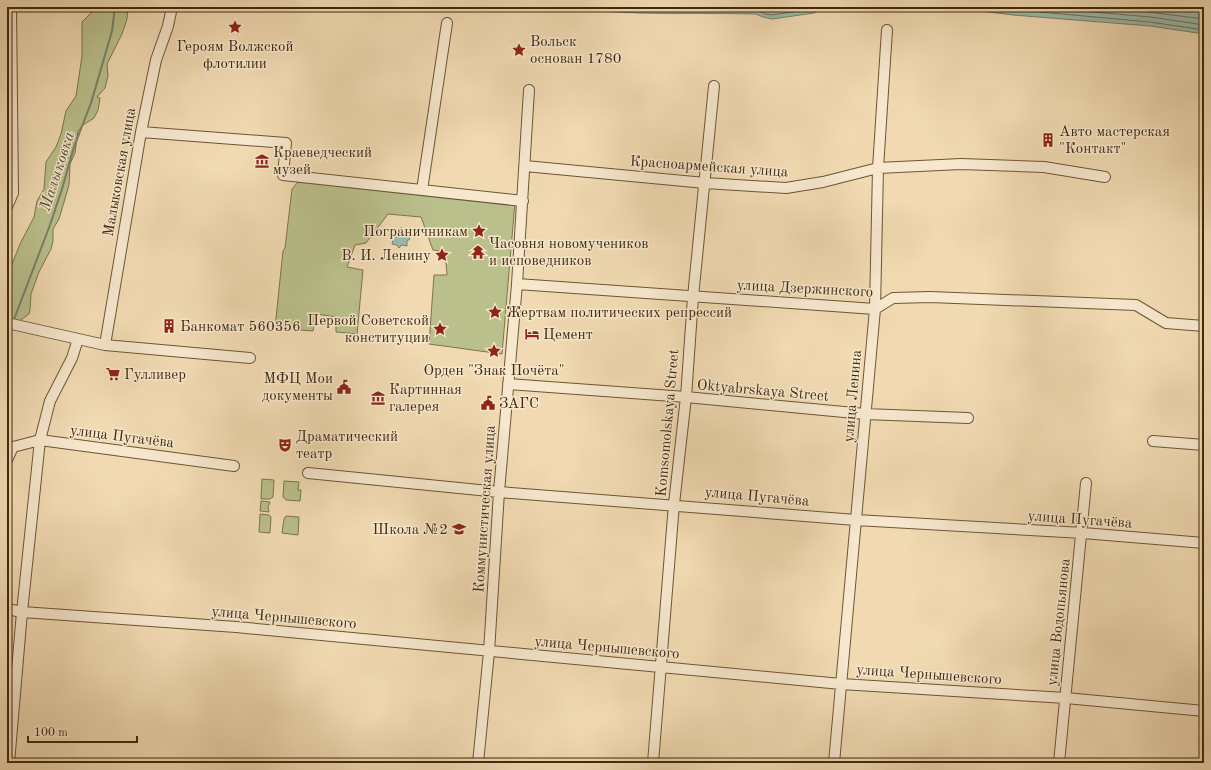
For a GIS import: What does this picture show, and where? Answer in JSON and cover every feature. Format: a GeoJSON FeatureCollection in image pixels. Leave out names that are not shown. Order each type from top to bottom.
{"type":"FeatureCollection","features":[{"type":"Feature","properties":{"kind":"street"},"geometry":{"type":"LineString","coordinates":[[7,207],[13,193],[11,7]]}},
{"type":"Feature","properties":{"kind":"street","name":"Малыковская улица"},"geometry":{"type":"LineString","coordinates":[[105,345],[141,132],[156,60],[168,26],[172,7]]}},
{"type":"Feature","properties":{"kind":"street"},"geometry":{"type":"LineString","coordinates":[[422,190],[447,23]]}},
{"type":"Feature","properties":{"kind":"street","name":"улица Ленина"},"geometry":{"type":"LineString","coordinates":[[834,763],[875,309],[878,168],[887,30]]}},
{"type":"Feature","properties":{"kind":"street","name":"Komsomolskaya Street"},"geometry":{"type":"LineString","coordinates":[[653,763],[674,504],[686,397],[693,297],[714,86]]}},
{"type":"Feature","properties":{"kind":"street","name":"Коммунистическая улица"},"geometry":{"type":"LineString","coordinates":[[478,763],[489,652],[499,492],[517,284],[529,90]]}},
{"type":"Feature","properties":{"kind":"street"},"geometry":{"type":"LineString","coordinates":[[141,132],[286,143],[283,176],[523,200]]}},
{"type":"Feature","properties":{"kind":"street","name":"Красноармейская улица"},"geometry":{"type":"LineString","coordinates":[[525,166],[705,183],[786,188],[824,182],[878,168],[961,164],[1044,167],[1105,177]]}},
{"type":"Feature","properties":{"kind":"street","name":"улица Дзержинского"},"geometry":{"type":"LineString","coordinates":[[517,284],[875,309],[893,298],[930,297],[1136,305],[1166,323],[1204,326]]}},
{"type":"Feature","properties":{"kind":"street"},"geometry":{"type":"LineString","coordinates":[[7,323],[105,345],[250,358]]}},
{"type":"Feature","properties":{"kind":"street"},"geometry":{"type":"LineString","coordinates":[[9,763],[22,612],[40,440],[50,401],[72,358],[78,339]]}},
{"type":"Feature","properties":{"kind":"street","name":"Oktyabrskaya Street"},"geometry":{"type":"LineString","coordinates":[[508,384],[686,397],[865,414],[968,418]]}},
{"type":"Feature","properties":{"kind":"street","name":"улица Пугачёва"},"geometry":{"type":"LineString","coordinates":[[10,447],[40,440],[234,466]]}},
{"type":"Feature","properties":{"kind":"street"},"geometry":{"type":"LineString","coordinates":[[1153,441],[1204,445]]}},
{"type":"Feature","properties":{"kind":"street"},"geometry":{"type":"LineString","coordinates":[[7,460],[10,447]]}},
{"type":"Feature","properties":{"kind":"street","name":"улица Пугачёва"},"geometry":{"type":"LineString","coordinates":[[308,474],[499,492],[674,504],[856,520],[1083,533],[1204,543]]}},
{"type":"Feature","properties":{"kind":"street","name":"улица Водопьянова"},"geometry":{"type":"LineString","coordinates":[[1059,763],[1083,533],[1086,483]]}},
{"type":"Feature","properties":{"kind":"street","name":"улица Чернышевского"},"geometry":{"type":"LineString","coordinates":[[7,609],[22,612],[236,627],[841,684],[1066,698],[1204,711]]}},
{"type":"Feature","properties":{"kind":"green space"},"geometry":{"type":"Polygon","coordinates":[[[94,7],[128,7],[127,19],[122,34],[107,64],[108,76],[105,88],[97,97],[100,98],[98,110],[94,118],[83,125],[78,131],[75,153],[70,164],[69,185],[59,219],[53,229],[51,249],[39,272],[31,294],[29,314],[18,322],[7,320],[7,277],[20,244],[34,217],[37,201],[44,189],[46,162],[56,147],[61,134],[66,111],[76,96],[82,56],[82,22],[94,10],[94,7]]]}},
{"type":"Feature","properties":{"kind":"green space"},"geometry":{"type":"Polygon","coordinates":[[[298,182],[515,202],[502,354],[429,344],[434,275],[447,275],[445,252],[433,250],[421,217],[388,214],[366,243],[355,245],[347,267],[363,270],[357,334],[336,332],[336,317],[316,314],[313,331],[275,328],[283,251],[285,248],[292,189],[298,182]]]}},
{"type":"Feature","properties":{"kind":"green space"},"geometry":{"type":"Polygon","coordinates":[[[262,479],[274,480],[273,497],[270,499],[261,499],[262,479]]]}},
{"type":"Feature","properties":{"kind":"green space"},"geometry":{"type":"Polygon","coordinates":[[[284,481],[299,482],[298,490],[301,490],[300,501],[286,500],[283,497],[284,481]]]}},
{"type":"Feature","properties":{"kind":"green space"},"geometry":{"type":"Polygon","coordinates":[[[261,501],[270,502],[268,507],[269,512],[260,511],[261,501]]]}},
{"type":"Feature","properties":{"kind":"green space"},"geometry":{"type":"Polygon","coordinates":[[[260,514],[269,515],[271,517],[270,533],[259,532],[260,514]]]}},
{"type":"Feature","properties":{"kind":"green space"},"geometry":{"type":"Polygon","coordinates":[[[286,516],[299,517],[298,535],[282,533],[284,519],[286,516]]]}},
{"type":"Feature","properties":{"kind":"water"},"geometry":{"type":"Polygon","coordinates":[[[578,7],[840,7],[821,10],[814,13],[772,19],[756,14],[639,13],[601,11],[578,7]]]}},
{"type":"Feature","properties":{"kind":"water"},"geometry":{"type":"Polygon","coordinates":[[[908,7],[1204,7],[1204,34],[1150,26],[1013,15],[957,8],[911,9],[908,7]]]}},
{"type":"Feature","properties":{"kind":"water"},"geometry":{"type":"Polygon","coordinates":[[[401,227],[404,231],[408,231],[410,239],[407,241],[407,246],[402,245],[399,248],[397,245],[392,244],[393,240],[390,237],[394,234],[394,229],[398,230],[401,227]]]}},
{"type":"Feature","properties":{"kind":"waterway","name":"Малыковка"},"geometry":{"type":"LineString","coordinates":[[13,322],[50,225],[74,147],[91,103],[112,31],[115,7]]}},
{"type":"Feature","properties":{"kind":"waterway","name":"Малыковка"},"geometry":{"type":"LineString","coordinates":[[7,338],[11,328]]}},
{"type":"Feature","properties":{"kind":"place","name":"Героям Волжской флотилии"},"geometry":{"type":"Point","coordinates":[235,27]}},
{"type":"Feature","properties":{"kind":"place","name":"Вольск основан 1780"},"geometry":{"type":"Point","coordinates":[519,50]}},
{"type":"Feature","properties":{"kind":"place","name":"Авто мастерская \"Контакт\""},"geometry":{"type":"Point","coordinates":[1048,140]}},
{"type":"Feature","properties":{"kind":"place","name":"Краеведческий музей"},"geometry":{"type":"Point","coordinates":[262,161]}},
{"type":"Feature","properties":{"kind":"place","name":"Пограничникам"},"geometry":{"type":"Point","coordinates":[479,231]}},
{"type":"Feature","properties":{"kind":"place","name":"Часовня новомучеников и исповедников"},"geometry":{"type":"Point","coordinates":[478,252]}},
{"type":"Feature","properties":{"kind":"place","name":"В. И. Ленину"},"geometry":{"type":"Point","coordinates":[442,255]}},
{"type":"Feature","properties":{"kind":"place","name":"Жертвам политических репрессий"},"geometry":{"type":"Point","coordinates":[495,312]}},
{"type":"Feature","properties":{"kind":"place","name":"Банкомат 560356"},"geometry":{"type":"Point","coordinates":[169,326]}},
{"type":"Feature","properties":{"kind":"place","name":"Первой Советской конституции"},"geometry":{"type":"Point","coordinates":[440,329]}},
{"type":"Feature","properties":{"kind":"place","name":"Цемент"},"geometry":{"type":"Point","coordinates":[532,334]}},
{"type":"Feature","properties":{"kind":"place","name":"Орден \"Знак Почёта\""},"geometry":{"type":"Point","coordinates":[494,351]}},
{"type":"Feature","properties":{"kind":"place","name":"Гулливер"},"geometry":{"type":"Point","coordinates":[113,374]}},
{"type":"Feature","properties":{"kind":"place","name":"МФЦ Мои документы"},"geometry":{"type":"Point","coordinates":[344,387]}},
{"type":"Feature","properties":{"kind":"place","name":"Картинная галерея"},"geometry":{"type":"Point","coordinates":[378,398]}},
{"type":"Feature","properties":{"kind":"place","name":"ЗАГС"},"geometry":{"type":"Point","coordinates":[488,403]}},
{"type":"Feature","properties":{"kind":"place","name":"Драматический театр"},"geometry":{"type":"Point","coordinates":[285,445]}},
{"type":"Feature","properties":{"kind":"place","name":"Школа №2"},"geometry":{"type":"Point","coordinates":[459,529]}}]}
